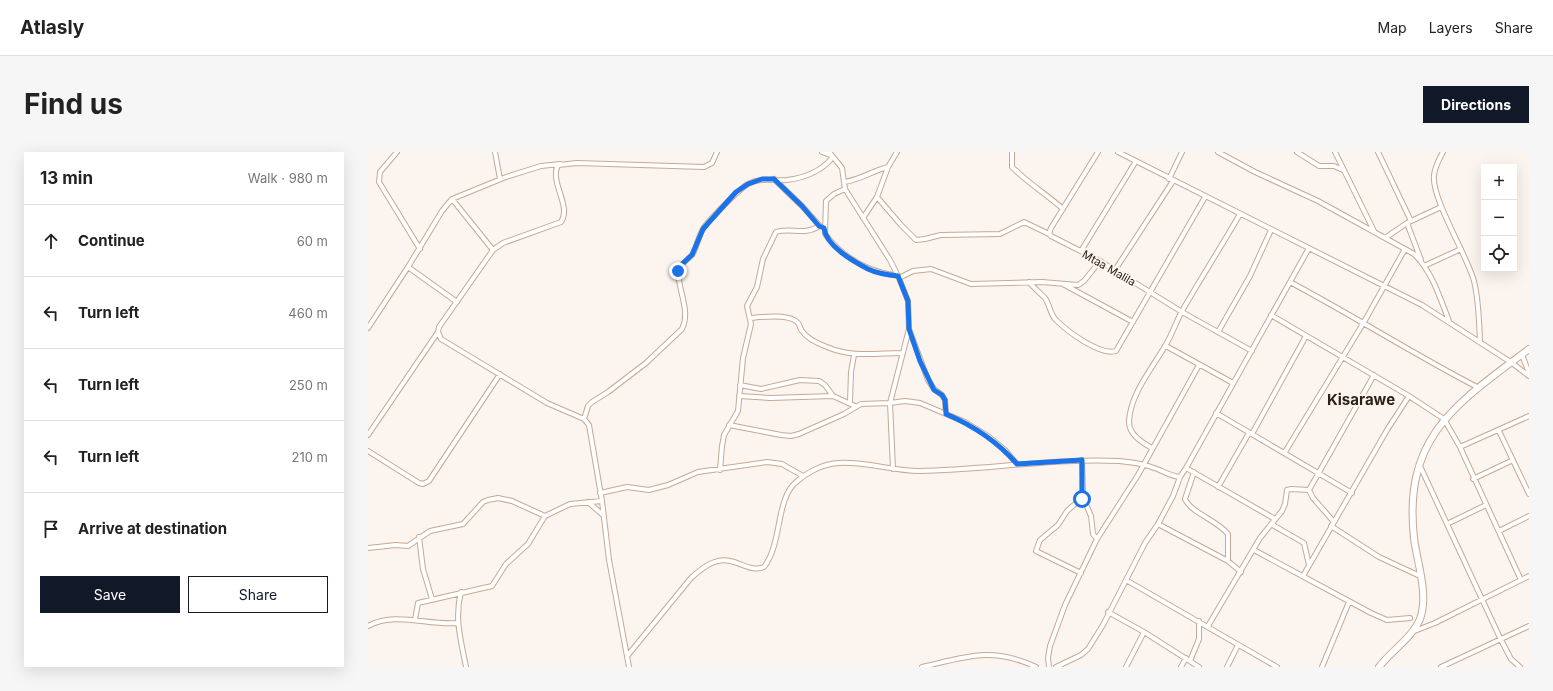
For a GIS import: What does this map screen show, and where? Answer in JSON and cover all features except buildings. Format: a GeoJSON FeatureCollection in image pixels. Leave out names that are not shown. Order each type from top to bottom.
{"type":"FeatureCollection","features":[{"type":"Feature","properties":{"kind":"main road"},"geometry":{"type":"LineString","coordinates":[[1379,667],[1411,632],[1420,617],[1422,608],[1423,598],[1413,517],[1413,490],[1426,447],[1444,419],[1458,404],[1529,349]]}},
{"type":"Feature","properties":{"kind":"street"},"geometry":{"type":"LineString","coordinates":[[397,152],[380,172],[379,182],[420,249]]}},
{"type":"Feature","properties":{"kind":"street"},"geometry":{"type":"LineString","coordinates":[[495,152],[500,179]]}},
{"type":"Feature","properties":{"kind":"street"},"geometry":{"type":"LineString","coordinates":[[368,328],[420,249],[442,211],[452,199],[500,179],[541,166],[560,164],[704,167],[712,163],[717,152]]}},
{"type":"Feature","properties":{"kind":"street"},"geometry":{"type":"LineString","coordinates":[[822,152],[830,155],[842,168],[845,189],[899,277],[908,301],[909,329],[890,404],[893,469]]}},
{"type":"Feature","properties":{"kind":"street"},"geometry":{"type":"LineString","coordinates":[[863,218],[877,197],[888,167],[897,152]]}},
{"type":"Feature","properties":{"kind":"street"},"geometry":{"type":"LineString","coordinates":[[1012,152],[1012,167],[1027,182],[1044,193],[1063,209]]}},
{"type":"Feature","properties":{"kind":"street"},"geometry":{"type":"LineString","coordinates":[[1049,234],[1098,152]]}},
{"type":"Feature","properties":{"kind":"street"},"geometry":{"type":"LineString","coordinates":[[1118,152],[1384,286],[1449,321],[1529,375]]}},
{"type":"Feature","properties":{"kind":"street"},"geometry":{"type":"LineString","coordinates":[[1115,270],[1171,180],[1182,152]]}},
{"type":"Feature","properties":{"kind":"street"},"geometry":{"type":"LineString","coordinates":[[1218,152],[1255,172],[1318,201],[1374,231],[1405,249],[1423,264]]}},
{"type":"Feature","properties":{"kind":"street"},"geometry":{"type":"LineString","coordinates":[[1297,152],[1319,166],[1334,166],[1344,170]]}},
{"type":"Feature","properties":{"kind":"street"},"geometry":{"type":"LineString","coordinates":[[1335,152],[1374,231]]}},
{"type":"Feature","properties":{"kind":"street"},"geometry":{"type":"LineString","coordinates":[[1378,152],[1409,222],[1423,264],[1436,288],[1449,321]]}},
{"type":"Feature","properties":{"kind":"street"},"geometry":{"type":"LineString","coordinates":[[1443,152],[1434,175],[1434,184],[1441,207],[1461,249],[1474,282],[1478,307],[1480,342]]}},
{"type":"Feature","properties":{"kind":"street"},"geometry":{"type":"LineString","coordinates":[[584,419],[588,406],[592,402],[608,392],[646,363],[682,329],[685,322],[685,311],[678,271],[681,265],[692,255],[703,229],[736,192],[748,184],[762,179],[787,180],[809,174],[822,168],[830,155]]}},
{"type":"Feature","properties":{"kind":"street"},"geometry":{"type":"LineString","coordinates":[[1081,251],[1136,161]]}},
{"type":"Feature","properties":{"kind":"street"},"geometry":{"type":"LineString","coordinates":[[368,435],[493,250],[503,243],[561,222],[564,214],[556,171],[558,165],[560,164]]}},
{"type":"Feature","properties":{"kind":"street"},"geometry":{"type":"LineString","coordinates":[[844,182],[861,179],[879,169],[888,167]]}},
{"type":"Feature","properties":{"kind":"street"},"geometry":{"type":"LineString","coordinates":[[774,179],[802,206],[819,226],[824,228]]}},
{"type":"Feature","properties":{"kind":"street"},"geometry":{"type":"LineString","coordinates":[[845,189],[834,194],[826,201],[825,234],[843,252],[869,269],[899,277],[913,271],[931,270],[971,284],[1029,282],[1080,284],[1100,261]]}},
{"type":"Feature","properties":{"kind":"street","name":"Mtaa Malila"},"geometry":{"type":"LineString","coordinates":[[877,197],[916,240],[941,235],[1000,234],[1024,222],[1049,234],[1055,240],[1100,261],[1182,312],[1252,351]]}},
{"type":"Feature","properties":{"kind":"street"},"geometry":{"type":"LineString","coordinates":[[1029,282],[1045,299],[1056,320],[1086,343],[1100,350],[1111,353],[1116,351],[1149,291],[1205,197]]}},
{"type":"Feature","properties":{"kind":"street"},"geometry":{"type":"LineString","coordinates":[[452,199],[493,250]]}},
{"type":"Feature","properties":{"kind":"street"},"geometry":{"type":"LineString","coordinates":[[1385,238],[1409,222],[1441,207]]}},
{"type":"Feature","properties":{"kind":"street"},"geometry":{"type":"LineString","coordinates":[[1152,448],[1135,436],[1129,422],[1139,388],[1166,346],[1182,312],[1240,214]]}},
{"type":"Feature","properties":{"kind":"street"},"geometry":{"type":"LineString","coordinates":[[720,470],[722,446],[729,425],[734,420],[738,411],[743,358],[751,324],[750,318],[746,311],[746,306],[757,287],[763,259],[773,234],[782,230],[808,231],[819,226]]}},
{"type":"Feature","properties":{"kind":"street"},"geometry":{"type":"LineString","coordinates":[[1218,332],[1250,276],[1271,230]]}},
{"type":"Feature","properties":{"kind":"street"},"geometry":{"type":"LineString","coordinates":[[1056,667],[1081,655],[1088,649],[1103,625],[1108,612],[1145,543],[1158,524],[1173,496],[1180,476],[1186,468],[1309,248]]}},
{"type":"Feature","properties":{"kind":"street"},"geometry":{"type":"LineString","coordinates":[[1285,452],[1364,322],[1405,249]]}},
{"type":"Feature","properties":{"kind":"street"},"geometry":{"type":"LineString","coordinates":[[1423,264],[1461,249]]}},
{"type":"Feature","properties":{"kind":"street"},"geometry":{"type":"LineString","coordinates":[[408,267],[457,302]]}},
{"type":"Feature","properties":{"kind":"street"},"geometry":{"type":"LineString","coordinates":[[1290,282],[1364,322],[1426,360],[1479,389]]}},
{"type":"Feature","properties":{"kind":"street"},"geometry":{"type":"LineString","coordinates":[[1062,284],[1133,322]]}},
{"type":"Feature","properties":{"kind":"street"},"geometry":{"type":"LineString","coordinates":[[1271,315],[1342,358],[1410,396],[1444,419],[1460,447],[1473,479],[1521,580]]}},
{"type":"Feature","properties":{"kind":"street"},"geometry":{"type":"LineString","coordinates":[[750,318],[770,317],[793,319],[798,322],[805,335],[811,339],[829,348],[854,355],[903,353]]}},
{"type":"Feature","properties":{"kind":"street"},"geometry":{"type":"LineString","coordinates":[[909,329],[928,380],[934,390],[942,395],[945,400],[946,414]]}},
{"type":"Feature","properties":{"kind":"street"},"geometry":{"type":"LineString","coordinates":[[438,332],[441,339],[547,404],[584,419],[589,425],[602,501],[609,560],[628,655],[629,667]]}},
{"type":"Feature","properties":{"kind":"street"},"geometry":{"type":"LineString","coordinates":[[1218,487],[1251,433],[1306,336]]}},
{"type":"Feature","properties":{"kind":"street"},"geometry":{"type":"LineString","coordinates":[[1166,346],[1233,383]]}},
{"type":"Feature","properties":{"kind":"street"},"geometry":{"type":"LineString","coordinates":[[1522,354],[1529,375]]}},
{"type":"Feature","properties":{"kind":"street"},"geometry":{"type":"LineString","coordinates":[[850,403],[854,355]]}},
{"type":"Feature","properties":{"kind":"street"},"geometry":{"type":"LineString","coordinates":[[1049,667],[1048,658],[1050,646],[1065,605],[1097,539],[1144,464],[1199,365]]}},
{"type":"Feature","properties":{"kind":"street"},"geometry":{"type":"LineString","coordinates":[[368,451],[419,483],[423,484],[429,481],[500,374]]}},
{"type":"Feature","properties":{"kind":"street"},"geometry":{"type":"LineString","coordinates":[[1309,490],[1374,375]]}},
{"type":"Feature","properties":{"kind":"street"},"geometry":{"type":"LineString","coordinates":[[740,385],[761,389],[790,382],[815,380],[825,385],[833,396]]}},
{"type":"Feature","properties":{"kind":"street"},"geometry":{"type":"LineString","coordinates":[[739,396],[770,398],[833,396],[855,406]]}},
{"type":"Feature","properties":{"kind":"street"},"geometry":{"type":"LineString","coordinates":[[1303,576],[1387,430],[1410,396]]}},
{"type":"Feature","properties":{"kind":"street"},"geometry":{"type":"LineString","coordinates":[[729,425],[781,436],[791,436],[799,434],[844,414],[855,406],[861,404],[890,404],[905,401],[920,403],[965,422],[988,436],[1005,450],[1017,464]]}},
{"type":"Feature","properties":{"kind":"street"},"geometry":{"type":"LineString","coordinates":[[1216,413],[1285,452],[1352,493]]}},
{"type":"Feature","properties":{"kind":"street"},"geometry":{"type":"LineString","coordinates":[[1460,447],[1529,416]]}},
{"type":"Feature","properties":{"kind":"street"},"geometry":{"type":"LineString","coordinates":[[1499,430],[1527,485],[1529,494]]}},
{"type":"Feature","properties":{"kind":"street"},"geometry":{"type":"LineString","coordinates":[[628,655],[699,570],[720,560],[730,560],[752,569],[764,567],[769,561],[775,544],[787,494],[793,484],[803,476],[829,464],[852,463],[918,471],[1082,460],[1120,461],[1144,464],[1170,475],[1180,476]]}},
{"type":"Feature","properties":{"kind":"street"},"geometry":{"type":"LineString","coordinates":[[1082,460],[1083,497],[1091,516],[1093,534],[1097,539]]}},
{"type":"Feature","properties":{"kind":"street"},"geometry":{"type":"LineString","coordinates":[[1473,479],[1513,460]]}},
{"type":"Feature","properties":{"kind":"street"},"geometry":{"type":"LineString","coordinates":[[600,493],[619,487],[649,490],[668,485],[691,474],[767,462],[782,464],[803,476]]}},
{"type":"Feature","properties":{"kind":"street"},"geometry":{"type":"LineString","coordinates":[[1420,466],[1501,640],[1512,659],[1520,667]]}},
{"type":"Feature","properties":{"kind":"street"},"geometry":{"type":"LineString","coordinates":[[1186,468],[1275,519]]}},
{"type":"Feature","properties":{"kind":"street"},"geometry":{"type":"LineString","coordinates":[[1194,472],[1185,499],[1190,506],[1218,524],[1228,534],[1228,561]]}},
{"type":"Feature","properties":{"kind":"street"},"geometry":{"type":"LineString","coordinates":[[1208,626],[1254,550],[1285,504],[1287,490],[1309,490]]}},
{"type":"Feature","properties":{"kind":"street"},"geometry":{"type":"LineString","coordinates":[[1309,490],[1334,522]]}},
{"type":"Feature","properties":{"kind":"street"},"geometry":{"type":"LineString","coordinates":[[1081,574],[1036,551],[1040,540],[1058,525],[1067,511],[1083,497]]}},
{"type":"Feature","properties":{"kind":"street"},"geometry":{"type":"LineString","coordinates":[[368,548],[383,546],[408,546],[419,537],[430,531],[463,524],[483,502],[498,498],[512,501],[544,516]]}},
{"type":"Feature","properties":{"kind":"street"},"geometry":{"type":"LineString","coordinates":[[415,620],[418,603],[492,586],[506,564],[528,544],[544,516],[570,504],[602,501]]}},
{"type":"Feature","properties":{"kind":"street"},"geometry":{"type":"LineString","coordinates":[[588,502],[603,515]]}},
{"type":"Feature","properties":{"kind":"street"},"geometry":{"type":"LineString","coordinates":[[1447,524],[1486,505]]}},
{"type":"Feature","properties":{"kind":"street"},"geometry":{"type":"LineString","coordinates":[[1499,531],[1529,516]]}},
{"type":"Feature","properties":{"kind":"street"},"geometry":{"type":"LineString","coordinates":[[1158,524],[1228,561],[1241,572]]}},
{"type":"Feature","properties":{"kind":"street"},"geometry":{"type":"LineString","coordinates":[[1271,524],[1304,542],[1309,565]]}},
{"type":"Feature","properties":{"kind":"street"},"geometry":{"type":"LineString","coordinates":[[1331,526],[1379,557],[1420,576]]}},
{"type":"Feature","properties":{"kind":"street"},"geometry":{"type":"LineString","coordinates":[[419,537],[423,570],[432,599]]}},
{"type":"Feature","properties":{"kind":"street"},"geometry":{"type":"LineString","coordinates":[[1254,550],[1349,602],[1387,620],[1410,618]]}},
{"type":"Feature","properties":{"kind":"street"},"geometry":{"type":"LineString","coordinates":[[1411,632],[1435,623],[1529,577]]}},
{"type":"Feature","properties":{"kind":"street"},"geometry":{"type":"LineString","coordinates":[[1126,580],[1277,667]]}},
{"type":"Feature","properties":{"kind":"street"},"geometry":{"type":"LineString","coordinates":[[461,592],[457,607],[458,623],[466,667]]}},
{"type":"Feature","properties":{"kind":"street"},"geometry":{"type":"LineString","coordinates":[[1322,667],[1349,602]]}},
{"type":"Feature","properties":{"kind":"street"},"geometry":{"type":"LineString","coordinates":[[1108,612],[1144,632],[1199,667]]}},
{"type":"Feature","properties":{"kind":"street"},"geometry":{"type":"LineString","coordinates":[[368,626],[384,621],[415,620],[438,624],[458,623]]}},
{"type":"Feature","properties":{"kind":"street"},"geometry":{"type":"LineString","coordinates":[[1190,661],[1199,639],[1199,621]]}},
{"type":"Feature","properties":{"kind":"street"},"geometry":{"type":"LineString","coordinates":[[1441,667],[1529,626]]}},
{"type":"Feature","properties":{"kind":"street"},"geometry":{"type":"LineString","coordinates":[[1126,667],[1144,632]]}},
{"type":"Feature","properties":{"kind":"street"},"geometry":{"type":"LineString","coordinates":[[1227,667],[1238,645]]}},
{"type":"Feature","properties":{"kind":"street"},"geometry":{"type":"LineString","coordinates":[[922,667],[984,654],[1009,656],[1036,667]]}},
{"type":"Feature","properties":{"kind":"street"},"geometry":{"type":"LineString","coordinates":[[1181,667],[1186,658]]}},
{"type":"Feature","properties":{"kind":"district","name":"Kisarawe"},"geometry":{"type":"Point","coordinates":[1361,400]}},
{"type":"Feature","properties":{"kind":"route"},"geometry":{"type":"LineString","coordinates":[[678,271],[681,265],[692,255],[703,229],[720,212],[736,192],[748,184],[762,179],[774,179],[808,212],[819,226],[824,228],[825,234],[843,252],[869,269],[882,274],[898,276],[908,301],[909,329],[920,361],[934,390],[939,392],[945,400],[946,414],[965,422],[988,436],[1005,450],[1017,464],[1082,460],[1082,499]]}}]}
